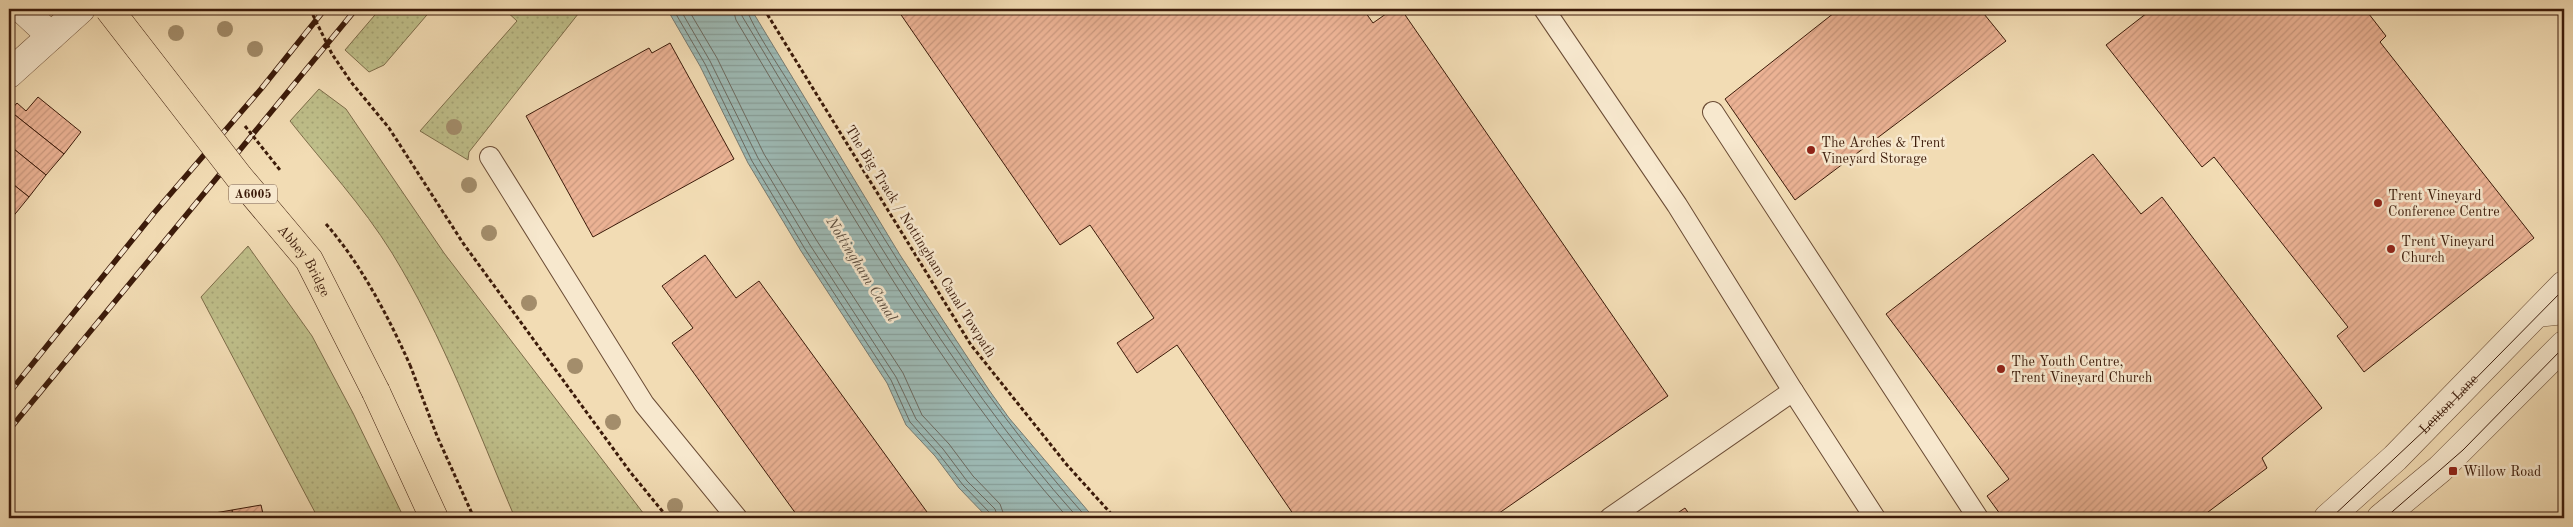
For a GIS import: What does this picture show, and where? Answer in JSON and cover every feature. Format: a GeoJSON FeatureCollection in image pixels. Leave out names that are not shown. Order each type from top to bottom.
{"type":"FeatureCollection","features":[{"type":"Feature","properties":{"kind":"main road","name":"Abbey Bridge"},"geometry":{"type":"LineString","coordinates":[[109,9],[239,177],[309,260],[376,392],[434,518]]}},
{"type":"Feature","properties":{"kind":"street"},"geometry":{"type":"LineString","coordinates":[[22,9],[51,36]]}},
{"type":"Feature","properties":{"kind":"street"},"geometry":{"type":"LineString","coordinates":[[9,74],[81,9]]}},
{"type":"Feature","properties":{"kind":"street","name":"Lenton Lane"},"geometry":{"type":"LineString","coordinates":[[2328,518],[2395,458],[2564,285]]}},
{"type":"Feature","properties":{"kind":"street"},"geometry":{"type":"LineString","coordinates":[[2538,313],[2564,310]]}},
{"type":"Feature","properties":{"kind":"street"},"geometry":{"type":"LineString","coordinates":[[2381,518],[2440,469],[2564,345]]}},
{"type":"Feature","properties":{"kind":"lane"},"geometry":{"type":"LineString","coordinates":[[1544,9],[1677,205],[1875,518]]}},
{"type":"Feature","properties":{"kind":"lane"},"geometry":{"type":"LineString","coordinates":[[1713,112],[1978,518]]}},
{"type":"Feature","properties":{"kind":"lane"},"geometry":{"type":"LineString","coordinates":[[490,157],[644,404],[737,518]]}},
{"type":"Feature","properties":{"kind":"lane"},"geometry":{"type":"LineString","coordinates":[[1610,518],[1793,391]]}},
{"type":"Feature","properties":{"kind":"path"},"geometry":{"type":"LineString","coordinates":[[310,9],[332,54],[351,82],[389,128],[463,243],[625,465],[668,518]]}},
{"type":"Feature","properties":{"kind":"path","name":"The Big Track / Nottingham Canal Towpath"},"geometry":{"type":"LineString","coordinates":[[764,9],[971,345],[1067,465],[1115,518]]}},
{"type":"Feature","properties":{"kind":"path"},"geometry":{"type":"LineString","coordinates":[[410,365],[437,436],[474,518]]}},
{"type":"Feature","properties":{"kind":"green space"},"geometry":{"type":"Polygon","coordinates":[[[380,9],[432,9],[384,65],[369,72],[345,50],[380,9]]]}},
{"type":"Feature","properties":{"kind":"green space"},"geometry":{"type":"Polygon","coordinates":[[[504,9],[582,9],[469,152],[468,160],[420,131],[517,21],[504,9]]]}},
{"type":"Feature","properties":{"kind":"green space"},"geometry":{"type":"Polygon","coordinates":[[[319,89],[346,109],[444,253],[647,518],[515,518],[443,350],[392,253],[369,219],[290,121],[319,89]]]}},
{"type":"Feature","properties":{"kind":"green space"},"geometry":{"type":"Polygon","coordinates":[[[248,246],[312,336],[353,413],[404,518],[318,518],[201,297],[248,246]]]}},
{"type":"Feature","properties":{"kind":"water","name":"Nottingham Canal"},"geometry":{"type":"Polygon","coordinates":[[[667,9],[751,9],[900,255],[989,390],[1009,418],[1094,518],[988,518],[959,488],[935,456],[906,425],[887,383],[801,251],[748,163],[700,66],[667,9]]]}},
{"type":"Feature","properties":{"kind":"building"},"geometry":{"type":"Polygon","coordinates":[[[897,9],[1363,9],[1373,23],[1393,9],[1401,9],[1668,396],[1492,518],[1296,518],[1177,345],[1137,373],[1117,343],[1154,318],[1090,225],[1060,245],[897,9]]]}},
{"type":"Feature","properties":{"kind":"building","name":"The Arches & Trent Vineyard Storage"},"geometry":{"type":"Polygon","coordinates":[[[1839,9],[1980,9],[2006,41],[1795,200],[1725,99],[1839,9]]]}},
{"type":"Feature","properties":{"kind":"building","name":"Trent Vineyard Conference Centre"},"geometry":{"type":"Polygon","coordinates":[[[2152,9],[2365,9],[2386,36],[2380,42],[2534,238],[2364,372],[2337,336],[2348,327],[2214,157],[2202,167],[2106,45],[2152,9]]]}},
{"type":"Feature","properties":{"kind":"building"},"geometry":{"type":"Polygon","coordinates":[[[670,43],[734,159],[593,237],[526,116],[649,48],[652,53],[670,43]]]}},
{"type":"Feature","properties":{"kind":"building"},"geometry":{"type":"Polygon","coordinates":[[[38,97],[81,132],[64,154],[10,111],[17,103],[26,111],[38,97]]]}},
{"type":"Feature","properties":{"kind":"building"},"geometry":{"type":"Polygon","coordinates":[[[10,111],[64,154],[46,175],[9,145],[9,132],[13,127],[9,123],[10,111]]]}},
{"type":"Feature","properties":{"kind":"building"},"geometry":{"type":"Polygon","coordinates":[[[9,145],[46,175],[29,197],[9,181],[9,145]]]}},
{"type":"Feature","properties":{"kind":"building"},"geometry":{"type":"Polygon","coordinates":[[[2093,154],[2141,214],[2162,197],[2322,408],[2262,458],[2267,468],[2200,518],[2003,518],[1987,496],[2009,479],[1886,314],[2093,154]]]}},
{"type":"Feature","properties":{"kind":"building"},"geometry":{"type":"Polygon","coordinates":[[[9,181],[29,197],[11,219],[9,217],[9,181]]]}},
{"type":"Feature","properties":{"kind":"building"},"geometry":{"type":"Polygon","coordinates":[[[705,255],[736,298],[759,281],[927,512],[919,518],[799,518],[672,343],[693,328],[662,286],[705,255]]]}},
{"type":"Feature","properties":{"kind":"building"},"geometry":{"type":"Polygon","coordinates":[[[261,505],[264,518],[233,518],[232,510],[261,505]]]}},
{"type":"Feature","properties":{"kind":"building"},"geometry":{"type":"Polygon","coordinates":[[[1685,508],[1692,518],[1670,518],[1685,508]]]}},
{"type":"Feature","properties":{"kind":"building"},"geometry":{"type":"Polygon","coordinates":[[[232,510],[233,518],[204,518],[203,515],[232,510]]]}},
{"type":"Feature","properties":{"kind":"tram line"},"geometry":{"type":"LineString","coordinates":[[2331,518],[2428,427],[2564,289]]}},
{"type":"Feature","properties":{"kind":"tram line"},"geometry":{"type":"LineString","coordinates":[[2385,518],[2463,450],[2564,347]]}},
{"type":"Feature","properties":{"kind":"railway"},"geometry":{"type":"LineString","coordinates":[[9,393],[154,213],[261,89],[325,9]]}},
{"type":"Feature","properties":{"kind":"railway"},"geometry":{"type":"LineString","coordinates":[[9,430],[356,9]]}},
{"type":"Feature","properties":{"kind":"place","name":"The Arches & Trent Vineyard Storage"},"geometry":{"type":"Point","coordinates":[1811,150]}},
{"type":"Feature","properties":{"kind":"place","name":"Trent Vineyard Conference Centre"},"geometry":{"type":"Point","coordinates":[2378,203]}},
{"type":"Feature","properties":{"kind":"place","name":"Trent Vineyard Church"},"geometry":{"type":"Point","coordinates":[2391,249]}},
{"type":"Feature","properties":{"kind":"place","name":"The Youth Centre, Trent Vineyard Church"},"geometry":{"type":"Point","coordinates":[2001,369]}},
{"type":"Feature","properties":{"kind":"place","name":"Willow Road"},"geometry":{"type":"Point","coordinates":[2453,471]}}]}
